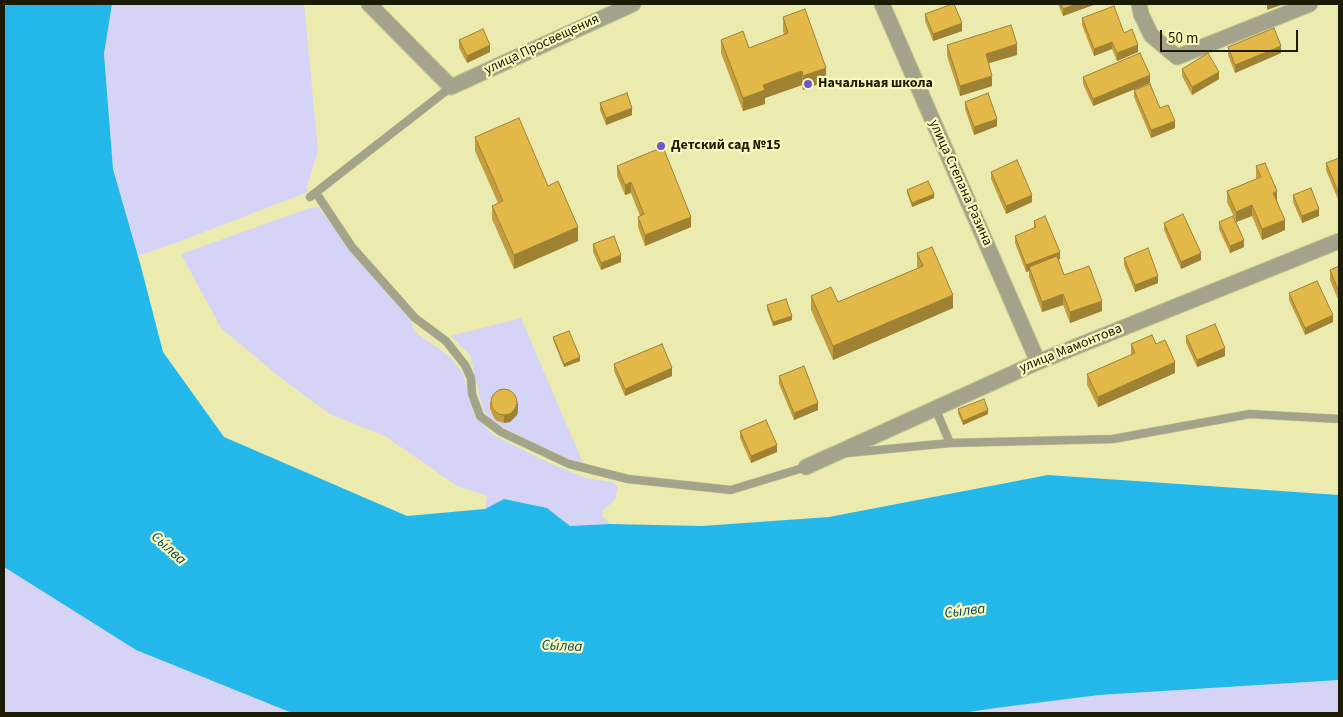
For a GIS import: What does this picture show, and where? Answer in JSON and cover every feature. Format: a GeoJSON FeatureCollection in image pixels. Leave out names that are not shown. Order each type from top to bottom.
{"type":"FeatureCollection","features":[{"type":"Feature","properties":{"kind":"street"},"geometry":{"type":"LineString","coordinates":[[369,4],[451,87]]}},
{"type":"Feature","properties":{"kind":"street","name":"улица Просвещения"},"geometry":{"type":"LineString","coordinates":[[451,87],[633,4]]}},
{"type":"Feature","properties":{"kind":"street","name":"улица Степана Разина"},"geometry":{"type":"LineString","coordinates":[[882,4],[1038,362]]}},
{"type":"Feature","properties":{"kind":"street"},"geometry":{"type":"LineString","coordinates":[[1139,4],[1141,14],[1151,35],[1178,57],[1310,4]]}},
{"type":"Feature","properties":{"kind":"street","name":"улица Мамонтова"},"geometry":{"type":"LineString","coordinates":[[806,467],[1038,362],[1339,241]]}},
{"type":"Feature","properties":{"kind":"lane"},"geometry":{"type":"LineString","coordinates":[[451,87],[313,195],[352,247],[415,318],[446,341],[465,365],[480,416],[501,432],[569,464],[628,479],[731,490],[806,467]]}},
{"type":"Feature","properties":{"kind":"lane"},"geometry":{"type":"LineString","coordinates":[[935,408],[950,443]]}},
{"type":"Feature","properties":{"kind":"lane"},"geometry":{"type":"LineString","coordinates":[[833,455],[950,443],[1112,439],[1250,414],[1339,419]]}},
{"type":"Feature","properties":{"kind":"shaded area"},"geometry":{"type":"Polygon","coordinates":[[[112,4],[304,4],[318,151],[307,186],[308,192],[138,256],[113,169],[104,54],[112,4]]]}},
{"type":"Feature","properties":{"kind":"shaded area"},"geometry":{"type":"Polygon","coordinates":[[[318,207],[411,321],[415,332],[449,356],[463,373],[474,415],[493,435],[549,463],[586,478],[612,482],[618,486],[615,500],[603,510],[602,516],[610,524],[570,526],[547,508],[504,499],[485,509],[487,496],[457,486],[385,436],[330,414],[282,379],[221,328],[181,254],[310,208],[318,207]]]}},
{"type":"Feature","properties":{"kind":"shaded area"},"geometry":{"type":"Polygon","coordinates":[[[521,318],[583,463],[570,460],[495,424],[483,410],[470,355],[451,336],[521,318]]]}},
{"type":"Feature","properties":{"kind":"shaded area"},"geometry":{"type":"Polygon","coordinates":[[[4,567],[136,650],[292,713],[4,713],[4,567]]]}},
{"type":"Feature","properties":{"kind":"shaded area"},"geometry":{"type":"Polygon","coordinates":[[[1339,680],[1339,713],[962,713],[1099,695],[1339,680]]]}},
{"type":"Feature","properties":{"kind":"water","name":"Сы́лва"},"geometry":{"type":"Polygon","coordinates":[[[4,4],[112,4],[104,54],[113,169],[163,352],[224,437],[407,516],[485,509],[504,499],[547,508],[570,526],[610,524],[702,526],[829,517],[1048,475],[1339,495],[1339,680],[1099,695],[962,713],[292,713],[136,650],[4,567],[4,4]]]}},
{"type":"Feature","properties":{"kind":"building"},"geometry":{"type":"Polygon","coordinates":[[[954,4],[962,23],[933,34],[925,14],[954,4]]]}},
{"type":"Feature","properties":{"kind":"building"},"geometry":{"type":"Polygon","coordinates":[[[1061,4],[1077,4],[1063,9],[1061,4]]]}},
{"type":"Feature","properties":{"kind":"building"},"geometry":{"type":"Polygon","coordinates":[[[1114,6],[1124,33],[1132,29],[1138,45],[1117,53],[1112,42],[1094,49],[1082,18],[1114,6]]]}},
{"type":"Feature","properties":{"kind":"building"},"geometry":{"type":"Polygon","coordinates":[[[805,9],[826,68],[803,76],[802,71],[763,85],[765,90],[743,98],[721,40],[743,31],[749,48],[788,33],[783,17],[805,9]]]}},
{"type":"Feature","properties":{"kind":"building"},"geometry":{"type":"Polygon","coordinates":[[[1011,25],[1017,44],[986,54],[992,76],[960,86],[947,45],[1011,25]]]}},
{"type":"Feature","properties":{"kind":"building"},"geometry":{"type":"Polygon","coordinates":[[[1274,28],[1281,46],[1235,65],[1228,47],[1274,28]]]}},
{"type":"Feature","properties":{"kind":"building"},"geometry":{"type":"Polygon","coordinates":[[[483,29],[490,45],[467,56],[459,40],[483,29]]]}},
{"type":"Feature","properties":{"kind":"building"},"geometry":{"type":"Polygon","coordinates":[[[1140,53],[1150,75],[1093,99],[1083,77],[1140,53]]]}},
{"type":"Feature","properties":{"kind":"building"},"geometry":{"type":"Polygon","coordinates":[[[1208,53],[1219,72],[1192,87],[1182,69],[1208,53]]]}},
{"type":"Feature","properties":{"kind":"building"},"geometry":{"type":"Polygon","coordinates":[[[1150,84],[1160,108],[1168,105],[1175,121],[1151,130],[1134,90],[1150,84]]]}},
{"type":"Feature","properties":{"kind":"building"},"geometry":{"type":"Polygon","coordinates":[[[627,93],[632,108],[606,118],[600,103],[627,93]]]}},
{"type":"Feature","properties":{"kind":"building"},"geometry":{"type":"Polygon","coordinates":[[[988,93],[997,119],[974,127],[965,102],[988,93]]]}},
{"type":"Feature","properties":{"kind":"building"},"geometry":{"type":"Polygon","coordinates":[[[519,118],[548,186],[558,181],[578,227],[514,255],[492,206],[503,201],[475,137],[519,118]]]}},
{"type":"Feature","properties":{"kind":"building"},"geometry":{"type":"Polygon","coordinates":[[[663,147],[691,217],[645,235],[638,217],[644,214],[631,182],[625,185],[617,166],[663,147]]]}},
{"type":"Feature","properties":{"kind":"building"},"geometry":{"type":"Polygon","coordinates":[[[1339,158],[1339,194],[1326,163],[1339,158]]]}},
{"type":"Feature","properties":{"kind":"building"},"geometry":{"type":"Polygon","coordinates":[[[1017,160],[1032,195],[1006,206],[991,172],[1017,160]]]}},
{"type":"Feature","properties":{"kind":"building"},"geometry":{"type":"Polygon","coordinates":[[[1265,163],[1277,191],[1273,193],[1285,220],[1262,229],[1252,205],[1236,212],[1227,191],[1261,177],[1256,166],[1265,163]]]}},
{"type":"Feature","properties":{"kind":"building"},"geometry":{"type":"Polygon","coordinates":[[[928,181],[934,194],[912,203],[907,190],[928,181]]]}},
{"type":"Feature","properties":{"kind":"building"},"geometry":{"type":"Polygon","coordinates":[[[1311,188],[1319,209],[1302,216],[1293,195],[1311,188]]]}},
{"type":"Feature","properties":{"kind":"building"},"geometry":{"type":"Polygon","coordinates":[[[1183,214],[1201,253],[1181,262],[1164,223],[1183,214]]]}},
{"type":"Feature","properties":{"kind":"building"},"geometry":{"type":"Polygon","coordinates":[[[1045,216],[1060,252],[1026,265],[1015,236],[1036,227],[1034,221],[1045,216]]]}},
{"type":"Feature","properties":{"kind":"building"},"geometry":{"type":"Polygon","coordinates":[[[1233,216],[1244,240],[1230,246],[1219,222],[1233,216]]]}},
{"type":"Feature","properties":{"kind":"building"},"geometry":{"type":"Polygon","coordinates":[[[614,236],[621,255],[601,263],[593,244],[614,236]]]}},
{"type":"Feature","properties":{"kind":"building"},"geometry":{"type":"Polygon","coordinates":[[[932,247],[953,295],[833,346],[811,296],[831,287],[838,302],[923,266],[917,253],[932,247]]]}},
{"type":"Feature","properties":{"kind":"building"},"geometry":{"type":"Polygon","coordinates":[[[1148,248],[1158,276],[1135,285],[1124,258],[1148,248]]]}},
{"type":"Feature","properties":{"kind":"building"},"geometry":{"type":"Polygon","coordinates":[[[1057,256],[1064,275],[1089,266],[1102,301],[1070,312],[1063,294],[1042,302],[1029,267],[1057,256]]]}},
{"type":"Feature","properties":{"kind":"building"},"geometry":{"type":"Polygon","coordinates":[[[1339,266],[1339,292],[1330,270],[1339,266]]]}},
{"type":"Feature","properties":{"kind":"building"},"geometry":{"type":"Polygon","coordinates":[[[1317,281],[1333,315],[1305,328],[1289,293],[1317,281]]]}},
{"type":"Feature","properties":{"kind":"building"},"geometry":{"type":"Polygon","coordinates":[[[786,299],[792,316],[773,322],[767,305],[786,299]]]}},
{"type":"Feature","properties":{"kind":"building"},"geometry":{"type":"Polygon","coordinates":[[[1215,324],[1225,348],[1197,360],[1186,336],[1215,324]]]}},
{"type":"Feature","properties":{"kind":"building"},"geometry":{"type":"Polygon","coordinates":[[[569,331],[580,357],[564,364],[553,337],[569,331]]]}},
{"type":"Feature","properties":{"kind":"building"},"geometry":{"type":"Polygon","coordinates":[[[1152,335],[1156,344],[1165,340],[1175,362],[1098,397],[1087,374],[1135,353],[1131,344],[1152,335]]]}},
{"type":"Feature","properties":{"kind":"building"},"geometry":{"type":"Polygon","coordinates":[[[662,344],[672,368],[625,389],[614,364],[662,344]]]}},
{"type":"Feature","properties":{"kind":"building"},"geometry":{"type":"Polygon","coordinates":[[[804,366],[818,403],[794,413],[779,376],[804,366]]]}},
{"type":"Feature","properties":{"kind":"building"},"geometry":{"type":"Polygon","coordinates":[[[504,389],[513,393],[517,402],[513,411],[504,415],[495,411],[491,402],[495,393],[504,389]]]}},
{"type":"Feature","properties":{"kind":"building"},"geometry":{"type":"Polygon","coordinates":[[[984,399],[988,410],[963,421],[958,409],[984,399]]]}},
{"type":"Feature","properties":{"kind":"building"},"geometry":{"type":"Polygon","coordinates":[[[766,420],[777,445],[751,456],[740,431],[766,420]]]}},
{"type":"Feature","properties":{"kind":"place","name":"Начальная школа"},"geometry":{"type":"Point","coordinates":[808,84]}},
{"type":"Feature","properties":{"kind":"place","name":"Детский сад №15"},"geometry":{"type":"Point","coordinates":[661,146]}}]}
